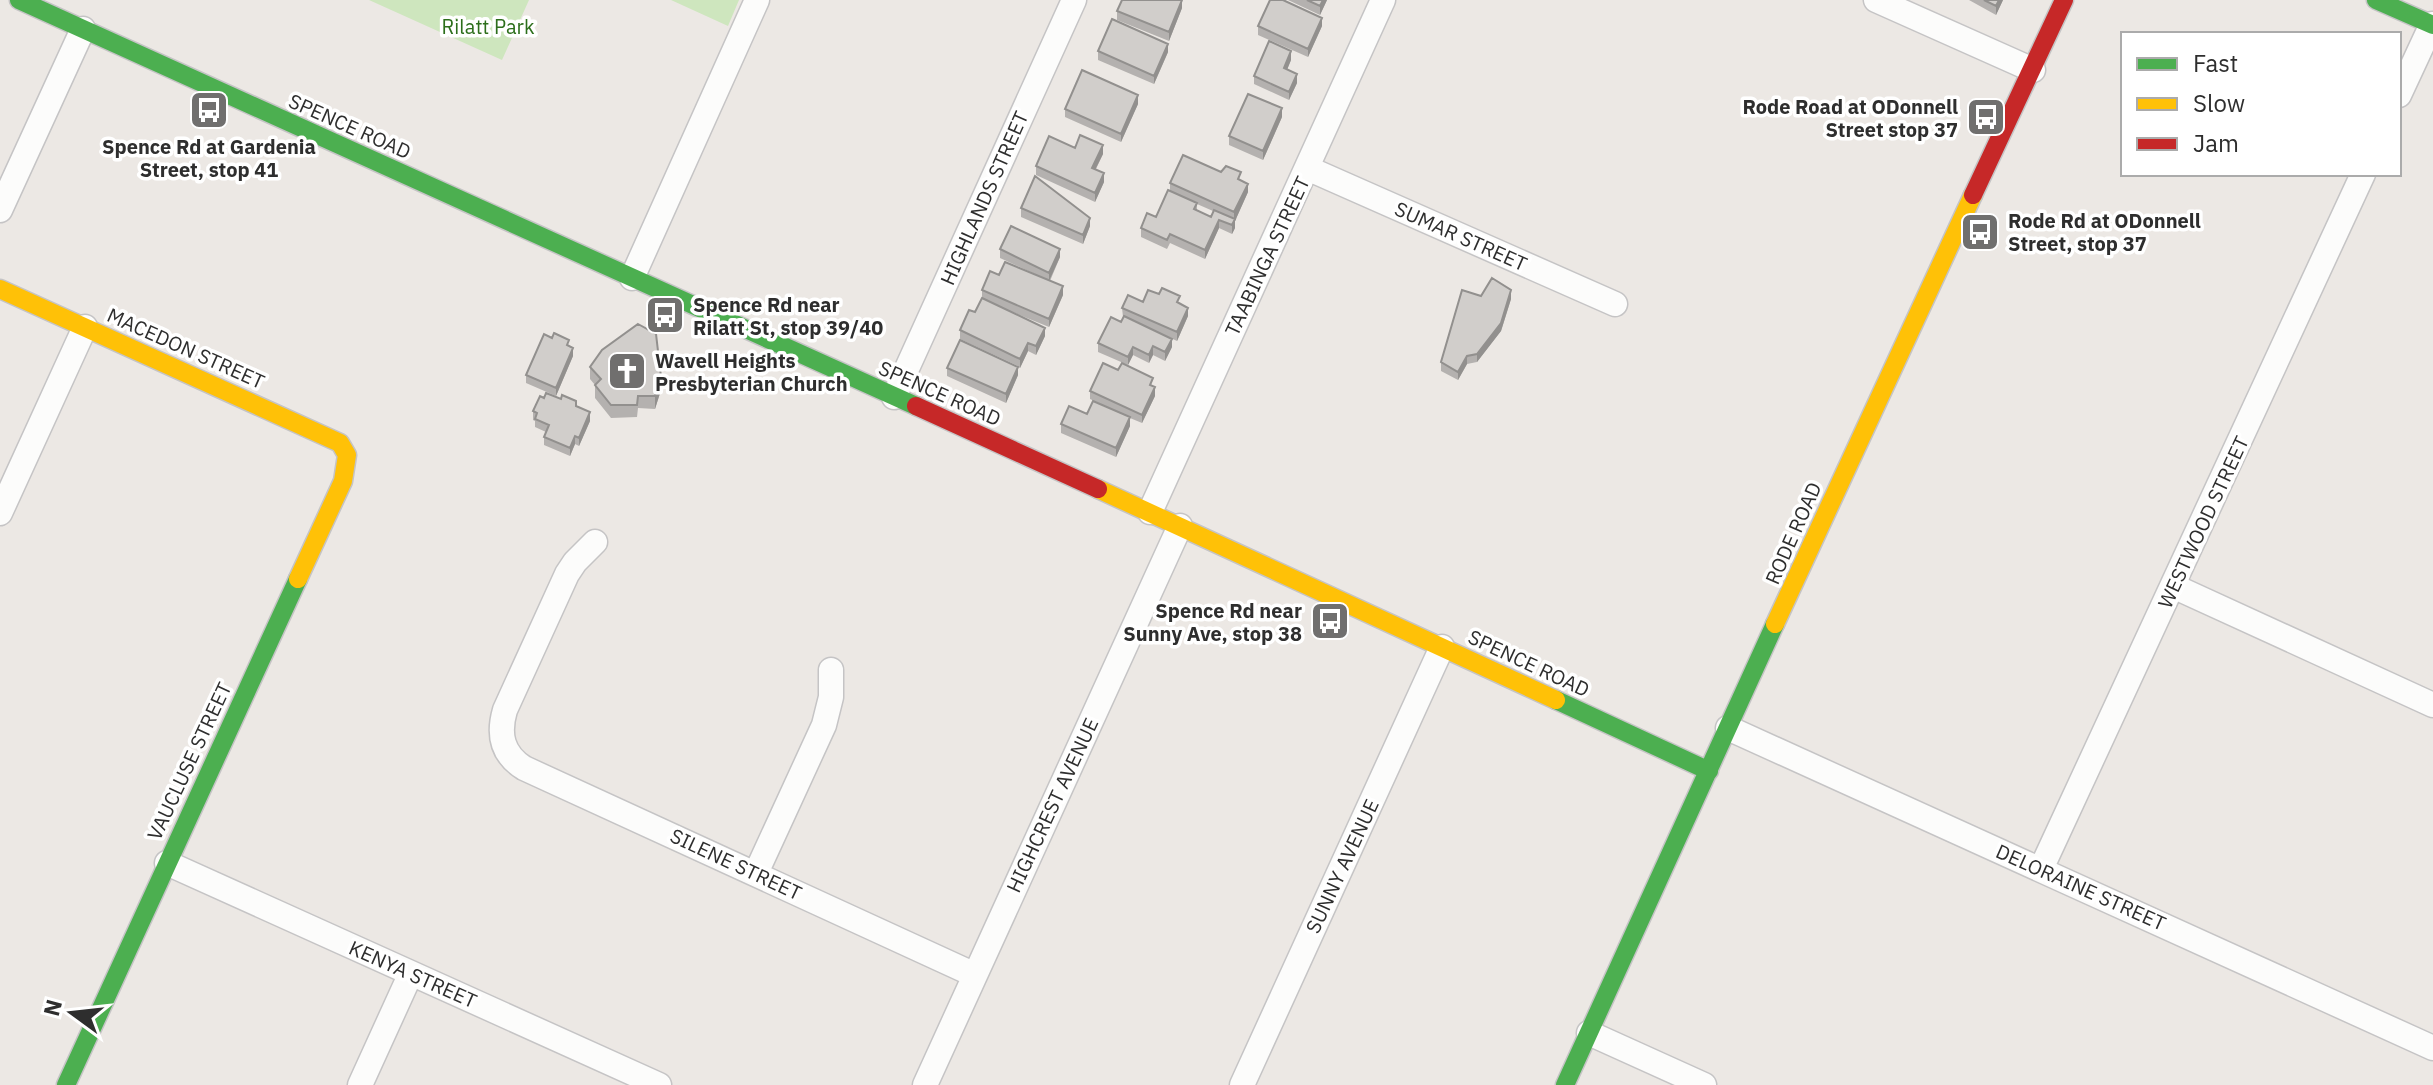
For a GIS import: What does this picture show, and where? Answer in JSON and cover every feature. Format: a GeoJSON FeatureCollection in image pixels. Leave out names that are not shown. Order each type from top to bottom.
{"type":"FeatureCollection","features":[{"type":"Feature","properties":{"kind":"street","name":"SPENCE ROAD"},"geometry":{"type":"LineString","coordinates":[[19,0],[1150,512],[1709,771]]}},
{"type":"Feature","properties":{"kind":"street"},"geometry":{"type":"LineString","coordinates":[[632,278],[757,0]]}},
{"type":"Feature","properties":{"kind":"street","name":"HIGHLANDS STREET"},"geometry":{"type":"LineString","coordinates":[[894,397],[1074,0]]}},
{"type":"Feature","properties":{"kind":"street","name":"TAABINGA STREET"},"geometry":{"type":"LineString","coordinates":[[1150,512],[1383,0]]}},
{"type":"Feature","properties":{"kind":"street"},"geometry":{"type":"LineString","coordinates":[[1876,0],[2033,70]]}},
{"type":"Feature","properties":{"kind":"street","name":"RODE ROAD"},"geometry":{"type":"LineString","coordinates":[[1565,1085],[2064,0]]}},
{"type":"Feature","properties":{"kind":"street"},"geometry":{"type":"LineString","coordinates":[[2376,0],[2432,25],[2401,91]]}},
{"type":"Feature","properties":{"kind":"street"},"geometry":{"type":"LineString","coordinates":[[0,210],[83,29]]}},
{"type":"Feature","properties":{"kind":"street","name":"SUMAR STREET"},"geometry":{"type":"LineString","coordinates":[[1307,168],[1615,304]]}},
{"type":"Feature","properties":{"kind":"street","name":"WESTWOOD STREET"},"geometry":{"type":"LineString","coordinates":[[2041,869],[2362,176]]}},
{"type":"Feature","properties":{"kind":"street","name":"MACEDON STREET"},"geometry":{"type":"LineString","coordinates":[[0,289],[331,438],[340,443],[347,455]]}},
{"type":"Feature","properties":{"kind":"street"},"geometry":{"type":"LineString","coordinates":[[0,513],[85,327]]}},
{"type":"Feature","properties":{"kind":"street","name":"VAUCLUSE STREET"},"geometry":{"type":"LineString","coordinates":[[66,1085],[343,481],[347,455]]}},
{"type":"Feature","properties":{"kind":"street","name":"HIGHCREST AVENUE"},"geometry":{"type":"LineString","coordinates":[[925,1085],[1180,526]]}},
{"type":"Feature","properties":{"kind":"street","name":"SILENE STREET"},"geometry":{"type":"LineString","coordinates":[[595,542],[567,574],[505,710],[492,750],[524,768],[975,975]]}},
{"type":"Feature","properties":{"kind":"street"},"geometry":{"type":"LineString","coordinates":[[2173,586],[2433,705]]}},
{"type":"Feature","properties":{"kind":"street","name":"SUNNY AVENUE"},"geometry":{"type":"LineString","coordinates":[[1242,1085],[1442,647]]}},
{"type":"Feature","properties":{"kind":"street"},"geometry":{"type":"LineString","coordinates":[[756,873],[824,725],[831,697],[831,670]]}},
{"type":"Feature","properties":{"kind":"street","name":"DELORAINE STREET"},"geometry":{"type":"LineString","coordinates":[[1728,728],[2433,1048]]}},
{"type":"Feature","properties":{"kind":"street","name":"KENYA STREET"},"geometry":{"type":"LineString","coordinates":[[167,863],[650,1083]]}},
{"type":"Feature","properties":{"kind":"street"},"geometry":{"type":"LineString","coordinates":[[360,1085],[411,973]]}},
{"type":"Feature","properties":{"kind":"street"},"geometry":{"type":"LineString","coordinates":[[1589,1033],[1704,1085]]}},
{"type":"Feature","properties":{"kind":"green space","name":"Rilatt Park"},"geometry":{"type":"Polygon","coordinates":[[[369,0],[529,0],[502,60],[369,0]]]}},
{"type":"Feature","properties":{"kind":"green space"},"geometry":{"type":"Polygon","coordinates":[[[671,0],[739,0],[728,26],[671,0]]]}},
{"type":"Feature","properties":{"kind":"building"},"geometry":{"type":"Polygon","coordinates":[[[1122,0],[1182,0],[1169,32],[1117,11],[1122,0]]]}},
{"type":"Feature","properties":{"kind":"building"},"geometry":{"type":"Polygon","coordinates":[[[1270,0],[1283,0],[1322,18],[1308,49],[1258,26],[1270,0]]]}},
{"type":"Feature","properties":{"kind":"building"},"geometry":{"type":"Polygon","coordinates":[[[1307,0],[1323,0],[1320,6],[1307,0]]]}},
{"type":"Feature","properties":{"kind":"building"},"geometry":{"type":"Polygon","coordinates":[[[1984,0],[1999,0],[1996,6],[1984,0]]]}},
{"type":"Feature","properties":{"kind":"building"},"geometry":{"type":"Polygon","coordinates":[[[1112,19],[1168,44],[1154,76],[1098,51],[1112,19]]]}},
{"type":"Feature","properties":{"kind":"building"},"geometry":{"type":"Polygon","coordinates":[[[1269,41],[1291,51],[1284,68],[1297,74],[1289,92],[1254,76],[1269,41]]]}},
{"type":"Feature","properties":{"kind":"building"},"geometry":{"type":"Polygon","coordinates":[[[1082,70],[1138,95],[1121,134],[1065,109],[1082,70]]]}},
{"type":"Feature","properties":{"kind":"building"},"geometry":{"type":"Polygon","coordinates":[[[1248,94],[1282,108],[1263,151],[1229,136],[1248,94]]]}},
{"type":"Feature","properties":{"kind":"building"},"geometry":{"type":"Polygon","coordinates":[[[1080,135],[1103,145],[1092,168],[1104,173],[1095,193],[1036,166],[1049,136],[1075,148],[1080,135]]]}},
{"type":"Feature","properties":{"kind":"building"},"geometry":{"type":"Polygon","coordinates":[[[1183,155],[1221,172],[1226,166],[1241,172],[1238,179],[1248,184],[1234,212],[1170,183],[1183,155]]]}},
{"type":"Feature","properties":{"kind":"building"},"geometry":{"type":"Polygon","coordinates":[[[1035,176],[1090,218],[1083,235],[1021,208],[1035,176]]]}},
{"type":"Feature","properties":{"kind":"building"},"geometry":{"type":"Polygon","coordinates":[[[1168,190],[1197,203],[1194,209],[1211,217],[1214,210],[1235,219],[1232,225],[1219,220],[1205,250],[1170,234],[1167,240],[1141,228],[1147,213],[1156,217],[1168,190]]]}},
{"type":"Feature","properties":{"kind":"building"},"geometry":{"type":"Polygon","coordinates":[[[1011,226],[1060,249],[1049,273],[1000,249],[1011,226]]]}},
{"type":"Feature","properties":{"kind":"building"},"geometry":{"type":"Polygon","coordinates":[[[1005,262],[1063,286],[1049,319],[982,290],[990,271],[999,275],[1005,262]]]}},
{"type":"Feature","properties":{"kind":"building"},"geometry":{"type":"Polygon","coordinates":[[[1492,278],[1511,290],[1501,323],[1477,354],[1467,356],[1458,372],[1441,362],[1462,290],[1481,296],[1492,278]]]}},
{"type":"Feature","properties":{"kind":"building"},"geometry":{"type":"Polygon","coordinates":[[[1162,288],[1180,296],[1177,302],[1188,308],[1177,332],[1122,308],[1128,295],[1143,302],[1148,290],[1159,294],[1162,288]]]}},
{"type":"Feature","properties":{"kind":"building"},"geometry":{"type":"Polygon","coordinates":[[[982,298],[1045,328],[1036,346],[1028,343],[1020,359],[960,330],[969,310],[975,312],[982,298]]]}},
{"type":"Feature","properties":{"kind":"building"},"geometry":{"type":"Polygon","coordinates":[[[1124,316],[1172,339],[1165,352],[1153,346],[1149,355],[1133,347],[1128,357],[1098,343],[1111,317],[1121,322],[1124,316]]]}},
{"type":"Feature","properties":{"kind":"building","name":"Wavell Heights Presbyterian Church"},"geometry":{"type":"Polygon","coordinates":[[[638,324],[656,334],[661,377],[655,396],[638,396],[637,405],[611,405],[595,385],[601,379],[590,367],[602,350],[638,324]]]}},
{"type":"Feature","properties":{"kind":"building"},"geometry":{"type":"Polygon","coordinates":[[[554,333],[569,340],[567,345],[573,348],[556,388],[526,375],[544,334],[552,338],[554,333]]]}},
{"type":"Feature","properties":{"kind":"building"},"geometry":{"type":"Polygon","coordinates":[[[960,340],[1018,367],[1006,394],[947,368],[960,340]]]}},
{"type":"Feature","properties":{"kind":"building"},"geometry":{"type":"Polygon","coordinates":[[[1103,363],[1118,370],[1122,363],[1153,378],[1150,385],[1155,387],[1142,415],[1090,391],[1103,363]]]}},
{"type":"Feature","properties":{"kind":"building"},"geometry":{"type":"Polygon","coordinates":[[[546,393],[576,401],[576,406],[590,412],[579,438],[575,436],[570,448],[544,437],[549,425],[535,419],[537,413],[533,411],[540,396],[544,398],[546,393]]]}},
{"type":"Feature","properties":{"kind":"building"},"geometry":{"type":"Polygon","coordinates":[[[1093,401],[1130,417],[1116,448],[1061,424],[1069,406],[1087,414],[1093,401]]]}},
{"type":"Feature","properties":{"kind":"traffic: fast"},"geometry":{"type":"LineString","coordinates":[[19,0],[916,406]]}},
{"type":"Feature","properties":{"kind":"traffic: fast"},"geometry":{"type":"LineString","coordinates":[[2376,0],[2433,25]]}},
{"type":"Feature","properties":{"kind":"traffic: fast"},"geometry":{"type":"LineString","coordinates":[[66,1085],[298,579]]}},
{"type":"Feature","properties":{"kind":"traffic: fast"},"geometry":{"type":"LineString","coordinates":[[1565,1085],[1775,624]]}},
{"type":"Feature","properties":{"kind":"traffic: fast"},"geometry":{"type":"LineString","coordinates":[[1556,700],[1709,771]]}},
{"type":"Feature","properties":{"kind":"traffic: slow"},"geometry":{"type":"LineString","coordinates":[[1775,624],[1973,195]]}},
{"type":"Feature","properties":{"kind":"traffic: slow"},"geometry":{"type":"LineString","coordinates":[[0,289],[340,443],[347,455],[343,481],[298,579]]}},
{"type":"Feature","properties":{"kind":"traffic: slow"},"geometry":{"type":"LineString","coordinates":[[1098,489],[1556,700]]}},
{"type":"Feature","properties":{"kind":"traffic: jam"},"geometry":{"type":"LineString","coordinates":[[1973,195],[2064,0]]}},
{"type":"Feature","properties":{"kind":"traffic: jam"},"geometry":{"type":"LineString","coordinates":[[916,406],[1098,489]]}},
{"type":"Feature","properties":{"kind":"place","name":"Spence Rd at Gardenia Street, stop 41"},"geometry":{"type":"Point","coordinates":[209,110]}},
{"type":"Feature","properties":{"kind":"place","name":"Rode Road at ODonnell Street stop 37"},"geometry":{"type":"Point","coordinates":[1986,117]}},
{"type":"Feature","properties":{"kind":"place","name":"Rode Rd at ODonnell Street, stop 37"},"geometry":{"type":"Point","coordinates":[1980,232]}},
{"type":"Feature","properties":{"kind":"place","name":"Spence Rd near Rilatt St, stop 39/40"},"geometry":{"type":"Point","coordinates":[665,315]}},
{"type":"Feature","properties":{"kind":"place","name":"Wavell Heights Presbyterian Church"},"geometry":{"type":"Point","coordinates":[627,371]}},
{"type":"Feature","properties":{"kind":"place","name":"Spence Rd near Sunny Ave, stop 38"},"geometry":{"type":"Point","coordinates":[1330,621]}}]}
